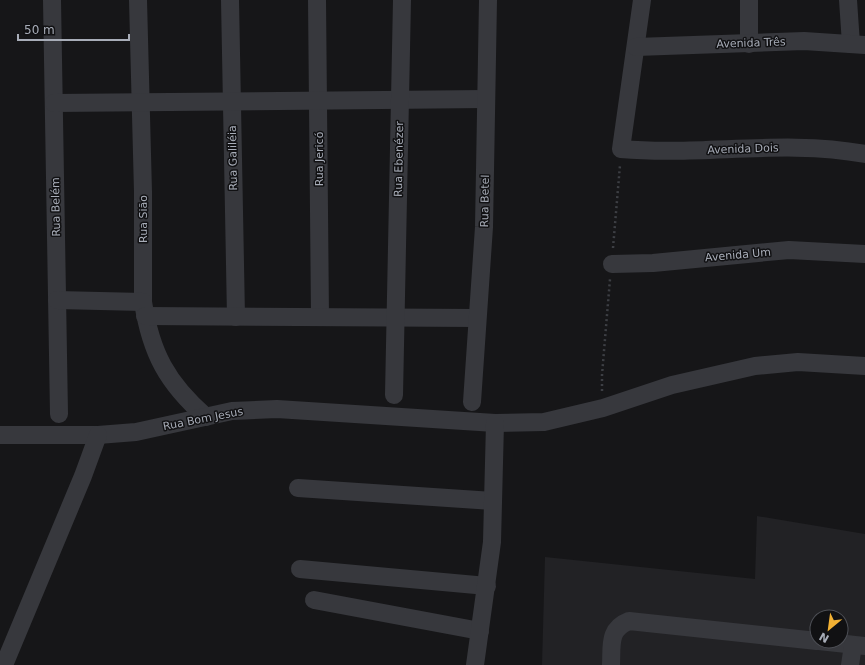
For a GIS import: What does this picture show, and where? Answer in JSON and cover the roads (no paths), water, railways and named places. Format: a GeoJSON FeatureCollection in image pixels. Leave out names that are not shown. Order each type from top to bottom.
{"type":"FeatureCollection","features":[{"type":"Feature","properties":{"kind":"street","name":"Rua Belém"},"geometry":{"type":"LineString","coordinates":[[52,0],[59,414]]}},
{"type":"Feature","properties":{"kind":"street","name":"Rua Sião"},"geometry":{"type":"LineString","coordinates":[[138,0],[143,192],[144,309],[156,354],[169,379],[187,401],[206,417]]}},
{"type":"Feature","properties":{"kind":"street","name":"Rua Galiléia"},"geometry":{"type":"LineString","coordinates":[[230,0],[236,317]]}},
{"type":"Feature","properties":{"kind":"street","name":"Rua Jericó"},"geometry":{"type":"LineString","coordinates":[[318,0],[320,317]]}},
{"type":"Feature","properties":{"kind":"street","name":"Rua Ebenézer"},"geometry":{"type":"LineString","coordinates":[[394,395],[402,0]]}},
{"type":"Feature","properties":{"kind":"street","name":"Rua Betel"},"geometry":{"type":"LineString","coordinates":[[472,402],[484,227],[488,0]]}},
{"type":"Feature","properties":{"kind":"street"},"geometry":{"type":"LineString","coordinates":[[636,47],[642,0]]}},
{"type":"Feature","properties":{"kind":"street"},"geometry":{"type":"LineString","coordinates":[[749,0],[749,44]]}},
{"type":"Feature","properties":{"kind":"street"},"geometry":{"type":"LineString","coordinates":[[848,0],[858,45]]}},
{"type":"Feature","properties":{"kind":"street","name":"Avenida Três"},"geometry":{"type":"LineString","coordinates":[[636,47],[804,41],[858,45]]}},
{"type":"Feature","properties":{"kind":"street","name":"Avenida Dois"},"geometry":{"type":"LineString","coordinates":[[636,47],[621,149],[693,151],[803,146],[865,154]]}},
{"type":"Feature","properties":{"kind":"street"},"geometry":{"type":"LineString","coordinates":[[54,103],[486,99]]}},
{"type":"Feature","properties":{"kind":"street","name":"Avenida Um"},"geometry":{"type":"LineString","coordinates":[[612,264],[653,263],[790,250],[865,254]]}},
{"type":"Feature","properties":{"kind":"street"},"geometry":{"type":"LineString","coordinates":[[57,300],[236,317],[477,318]]}},
{"type":"Feature","properties":{"kind":"street","name":"Rua Bom Jesus"},"geometry":{"type":"LineString","coordinates":[[0,435],[98,435],[136,432],[232,411],[277,409],[495,423],[544,422],[579,414],[672,385],[755,366],[798,362],[864,364]]}},
{"type":"Feature","properties":{"kind":"street"},"geometry":{"type":"LineString","coordinates":[[475,665],[492,542],[495,423]]}},
{"type":"Feature","properties":{"kind":"street"},"geometry":{"type":"LineString","coordinates":[[4,665],[83,476],[98,435]]}},
{"type":"Feature","properties":{"kind":"street"},"geometry":{"type":"LineString","coordinates":[[298,488],[493,501]]}},
{"type":"Feature","properties":{"kind":"street"},"geometry":{"type":"LineString","coordinates":[[300,568],[487,586]]}},
{"type":"Feature","properties":{"kind":"street"},"geometry":{"type":"LineString","coordinates":[[314,600],[480,630]]}},
{"type":"Feature","properties":{"kind":"street"},"geometry":{"type":"LineString","coordinates":[[611,665],[613,636],[616,629],[629,621],[809,640]]}},
{"type":"Feature","properties":{"kind":"street"},"geometry":{"type":"LineString","coordinates":[[849,644],[859,645],[850,665]]}}]}
